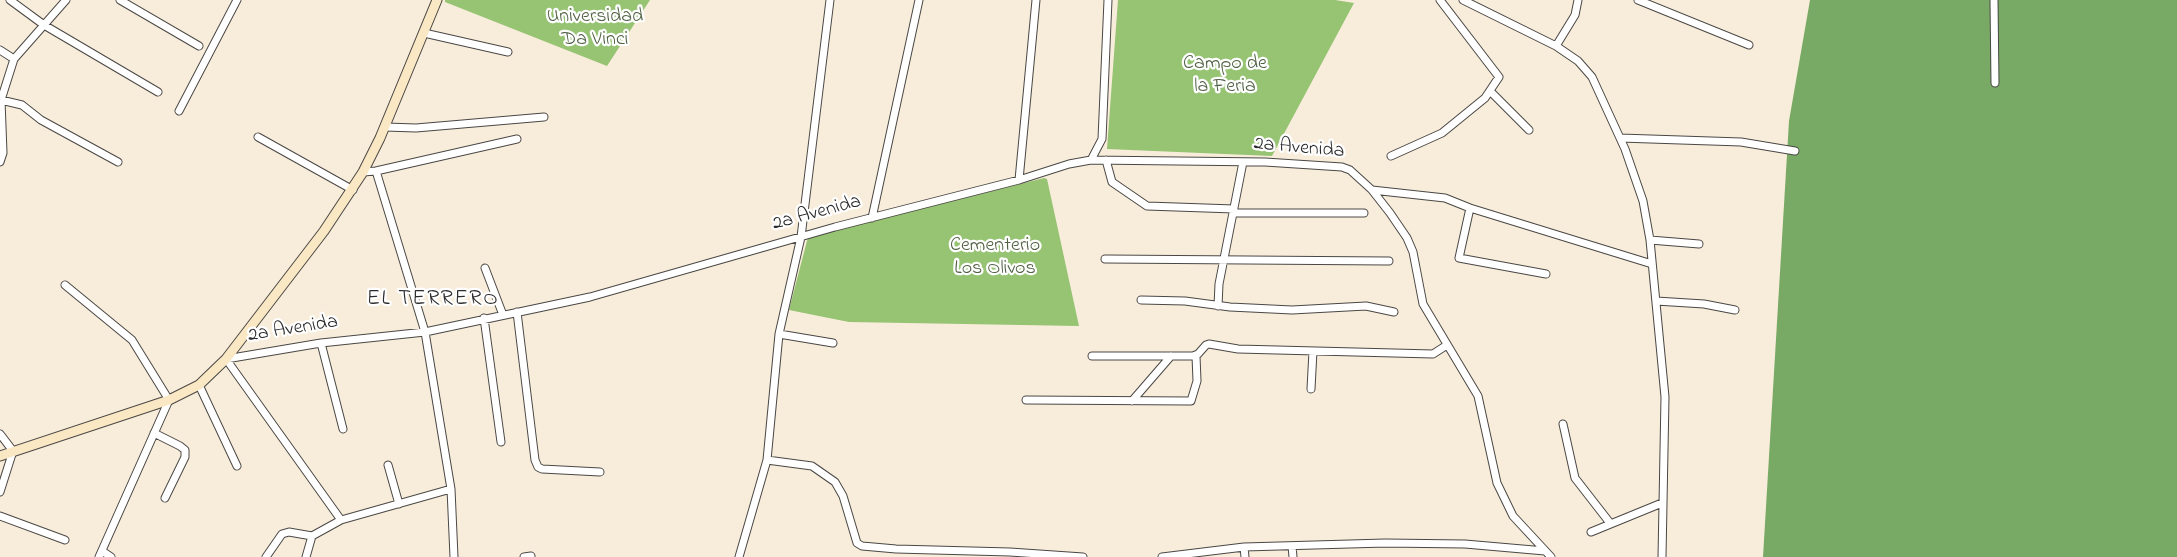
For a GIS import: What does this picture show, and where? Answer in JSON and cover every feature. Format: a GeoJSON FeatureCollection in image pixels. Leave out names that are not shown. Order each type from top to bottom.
{"type":"FeatureCollection","features":[{"type":"Feature","properties":{"kind":"street"},"geometry":{"type":"LineString","coordinates":[[10,0],[44,24],[158,92]]}},
{"type":"Feature","properties":{"kind":"street"},"geometry":{"type":"LineString","coordinates":[[0,162],[3,153],[1,91],[14,59],[66,0]]}},
{"type":"Feature","properties":{"kind":"street"},"geometry":{"type":"LineString","coordinates":[[120,0],[199,46]]}},
{"type":"Feature","properties":{"kind":"street"},"geometry":{"type":"LineString","coordinates":[[179,111],[237,0]]}},
{"type":"Feature","properties":{"kind":"street"},"geometry":{"type":"LineString","coordinates":[[341,519],[225,359],[353,190],[385,127],[437,0]]}},
{"type":"Feature","properties":{"kind":"street"},"geometry":{"type":"LineString","coordinates":[[739,557],[767,460],[779,334],[801,237],[830,0]]}},
{"type":"Feature","properties":{"kind":"street"},"geometry":{"type":"LineString","coordinates":[[872,218],[919,0]]}},
{"type":"Feature","properties":{"kind":"street"},"geometry":{"type":"LineString","coordinates":[[1019,180],[1036,0]]}},
{"type":"Feature","properties":{"kind":"street"},"geometry":{"type":"LineString","coordinates":[[1091,160],[1102,139],[1108,0]]}},
{"type":"Feature","properties":{"kind":"street"},"geometry":{"type":"LineString","coordinates":[[1391,156],[1442,133],[1466,116],[1491,92],[1499,75],[1440,0]]}},
{"type":"Feature","properties":{"kind":"street"},"geometry":{"type":"LineString","coordinates":[[1463,0],[1556,46],[1578,61],[1592,77],[1620,138],[1643,201],[1650,240],[1665,397],[1662,557]]}},
{"type":"Feature","properties":{"kind":"street"},"geometry":{"type":"LineString","coordinates":[[1556,46],[1575,15],[1578,0]]}},
{"type":"Feature","properties":{"kind":"street"},"geometry":{"type":"LineString","coordinates":[[1638,0],[1749,45]]}},
{"type":"Feature","properties":{"kind":"street"},"geometry":{"type":"LineString","coordinates":[[1994,0],[1995,83]]}},
{"type":"Feature","properties":{"kind":"street"},"geometry":{"type":"LineString","coordinates":[[424,33],[508,52]]}},
{"type":"Feature","properties":{"kind":"street"},"geometry":{"type":"LineString","coordinates":[[0,50],[14,59]]}},
{"type":"Feature","properties":{"kind":"street"},"geometry":{"type":"LineString","coordinates":[[1491,92],[1529,130]]}},
{"type":"Feature","properties":{"kind":"street"},"geometry":{"type":"LineString","coordinates":[[1,100],[22,105],[41,120],[118,162]]}},
{"type":"Feature","properties":{"kind":"street"},"geometry":{"type":"LineString","coordinates":[[385,127],[416,128],[544,117]]}},
{"type":"Feature","properties":{"kind":"street"},"geometry":{"type":"LineString","coordinates":[[258,137],[353,190]]}},
{"type":"Feature","properties":{"kind":"street"},"geometry":{"type":"LineString","coordinates":[[1620,138],[1740,142],[1795,151]]}},
{"type":"Feature","properties":{"kind":"street"},"geometry":{"type":"LineString","coordinates":[[363,172],[517,139]]}},
{"type":"Feature","properties":{"kind":"street"},"geometry":{"type":"LineString","coordinates":[[1106,160],[1112,182],[1147,206],[1234,211],[1364,213]]}},
{"type":"Feature","properties":{"kind":"street","name":"2a Avenida"},"geometry":{"type":"LineString","coordinates":[[0,456],[169,400],[199,385],[225,359],[321,343],[425,332],[590,297],[801,237],[1019,180],[1069,164],[1106,160],[1243,162],[1342,167],[1350,170],[1372,190],[1407,238],[1413,252],[1423,304],[1478,396],[1497,483],[1513,516],[1551,557]]}},
{"type":"Feature","properties":{"kind":"street"},"geometry":{"type":"LineString","coordinates":[[1218,306],[1224,260],[1243,162]]}},
{"type":"Feature","properties":{"kind":"street"},"geometry":{"type":"LineString","coordinates":[[376,171],[425,332],[451,489],[454,557]]}},
{"type":"Feature","properties":{"kind":"street"},"geometry":{"type":"LineString","coordinates":[[1372,190],[1445,198],[1470,208],[1652,264]]}},
{"type":"Feature","properties":{"kind":"street"},"geometry":{"type":"LineString","coordinates":[[1470,208],[1459,258],[1546,274]]}},
{"type":"Feature","properties":{"kind":"street"},"geometry":{"type":"LineString","coordinates":[[1650,240],[1699,244]]}},
{"type":"Feature","properties":{"kind":"street"},"geometry":{"type":"LineString","coordinates":[[1105,260],[1389,261]]}},
{"type":"Feature","properties":{"kind":"street"},"geometry":{"type":"LineString","coordinates":[[485,268],[503,315]]}},
{"type":"Feature","properties":{"kind":"street"},"geometry":{"type":"LineString","coordinates":[[65,285],[132,340],[169,400],[100,554],[111,557]]}},
{"type":"Feature","properties":{"kind":"street"},"geometry":{"type":"LineString","coordinates":[[1141,300],[1185,301],[1218,306],[1292,310],[1366,306],[1394,312]]}},
{"type":"Feature","properties":{"kind":"street"},"geometry":{"type":"LineString","coordinates":[[1656,301],[1704,304],[1735,310]]}},
{"type":"Feature","properties":{"kind":"street"},"geometry":{"type":"LineString","coordinates":[[517,312],[537,467],[542,470],[600,472]]}},
{"type":"Feature","properties":{"kind":"street"},"geometry":{"type":"LineString","coordinates":[[484,318],[501,442]]}},
{"type":"Feature","properties":{"kind":"street"},"geometry":{"type":"LineString","coordinates":[[779,334],[834,343]]}},
{"type":"Feature","properties":{"kind":"street"},"geometry":{"type":"LineString","coordinates":[[321,343],[343,429]]}},
{"type":"Feature","properties":{"kind":"street"},"geometry":{"type":"LineString","coordinates":[[1026,400],[1191,401],[1197,381],[1196,356],[1209,344],[1238,349],[1433,354],[1447,345]]}},
{"type":"Feature","properties":{"kind":"street"},"geometry":{"type":"LineString","coordinates":[[1311,389],[1313,351]]}},
{"type":"Feature","properties":{"kind":"street"},"geometry":{"type":"LineString","coordinates":[[1092,356],[1196,356]]}},
{"type":"Feature","properties":{"kind":"street"},"geometry":{"type":"LineString","coordinates":[[1132,401],[1171,356]]}},
{"type":"Feature","properties":{"kind":"street"},"geometry":{"type":"LineString","coordinates":[[199,385],[237,466]]}},
{"type":"Feature","properties":{"kind":"street"},"geometry":{"type":"LineString","coordinates":[[1563,424],[1575,478],[1610,524]]}},
{"type":"Feature","properties":{"kind":"street"},"geometry":{"type":"LineString","coordinates":[[154,433],[180,446],[186,457],[165,498]]}},
{"type":"Feature","properties":{"kind":"street"},"geometry":{"type":"LineString","coordinates":[[0,434],[13,451],[0,492]]}},
{"type":"Feature","properties":{"kind":"street"},"geometry":{"type":"LineString","coordinates":[[767,460],[812,466],[835,482],[843,496],[857,543],[862,546],[898,553],[1010,552],[1083,557]]}},
{"type":"Feature","properties":{"kind":"street"},"geometry":{"type":"LineString","coordinates":[[388,465],[399,504]]}},
{"type":"Feature","properties":{"kind":"street"},"geometry":{"type":"LineString","coordinates":[[306,557],[312,537],[341,519],[451,489]]}},
{"type":"Feature","properties":{"kind":"street"},"geometry":{"type":"LineString","coordinates":[[1591,531],[1624,520],[1636,512],[1662,503]]}},
{"type":"Feature","properties":{"kind":"street"},"geometry":{"type":"LineString","coordinates":[[0,516],[65,540]]}},
{"type":"Feature","properties":{"kind":"street"},"geometry":{"type":"LineString","coordinates":[[266,557],[282,534],[289,532],[312,537]]}},
{"type":"Feature","properties":{"kind":"street"},"geometry":{"type":"LineString","coordinates":[[1162,557],[1244,547],[1384,543],[1465,544],[1545,551]]}},
{"type":"Feature","properties":{"kind":"street"},"geometry":{"type":"LineString","coordinates":[[1292,546],[1293,557]]}},
{"type":"Feature","properties":{"kind":"street"},"geometry":{"type":"LineString","coordinates":[[1244,547],[1245,557]]}},
{"type":"Feature","properties":{"kind":"green space","name":"Universidad Da Vinci"},"geometry":{"type":"Polygon","coordinates":[[[445,0],[650,0],[607,66],[445,2],[445,0]]]}},
{"type":"Feature","properties":{"kind":"green space","name":"Campo de la Feria"},"geometry":{"type":"Polygon","coordinates":[[[1118,0],[1335,0],[1354,3],[1272,156],[1107,149],[1118,0]]]}},
{"type":"Feature","properties":{"kind":"green space"},"geometry":{"type":"Polygon","coordinates":[[[1810,0],[2177,0],[2177,557],[1763,557],[1789,121],[1810,0]]]}},
{"type":"Feature","properties":{"kind":"green space","name":"Cementerio Los Olivos"},"geometry":{"type":"Polygon","coordinates":[[[1047,179],[1079,326],[849,322],[789,310],[808,237],[1047,179]]]}},
{"type":"Feature","properties":{"kind":"district","name":"EL TERRERO"},"geometry":{"type":"Point","coordinates":[433,300]}}]}
